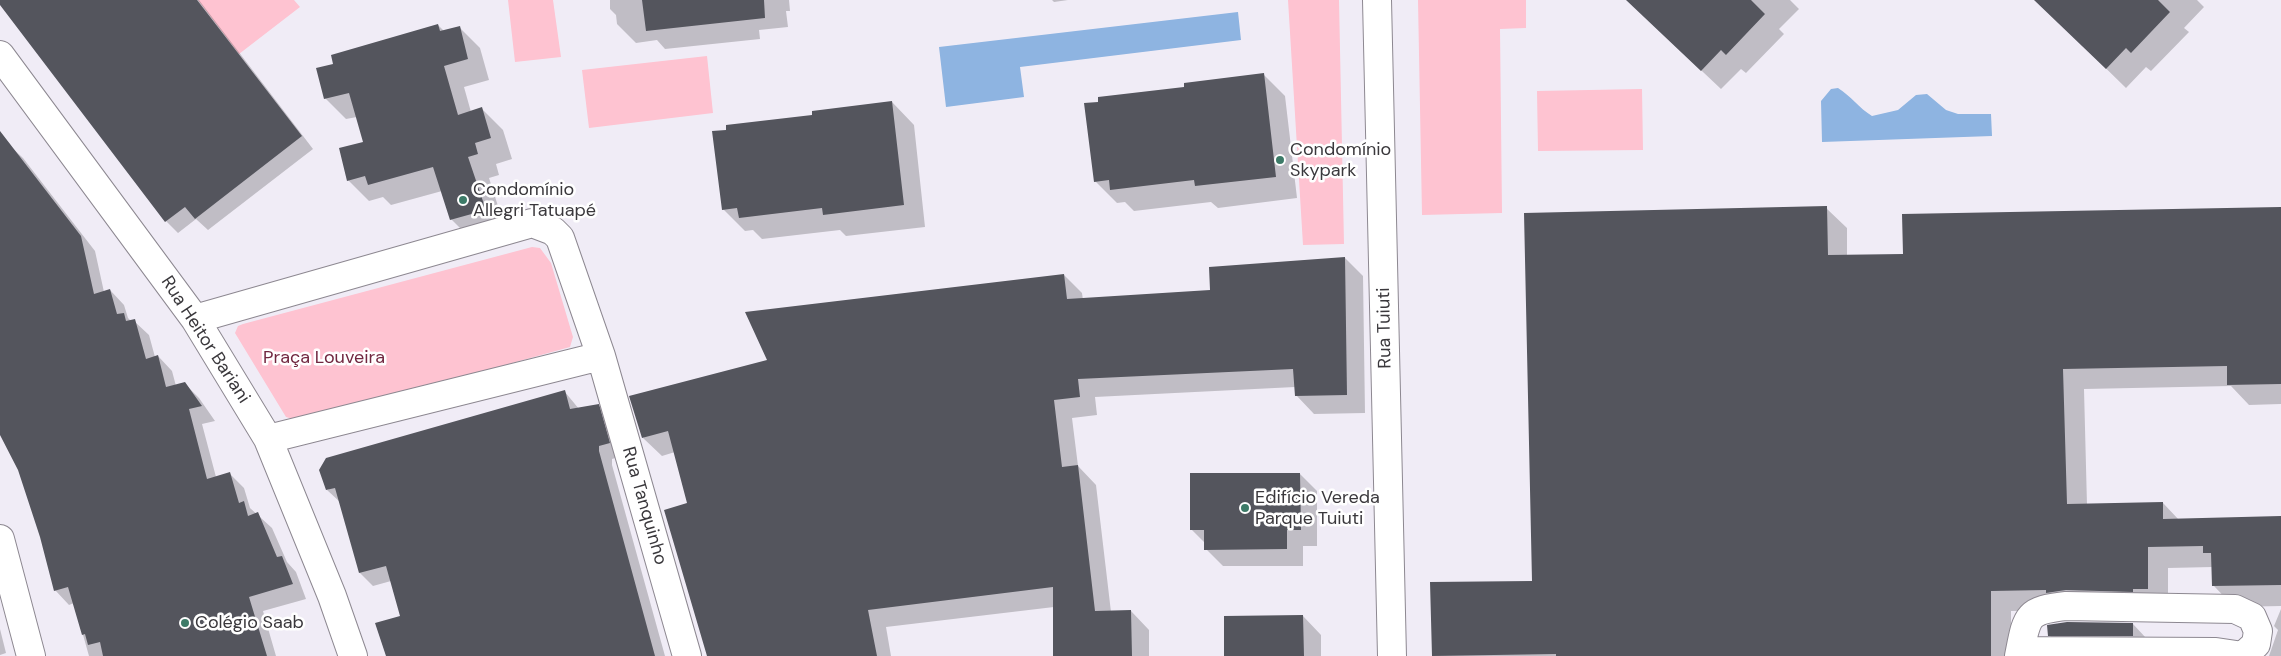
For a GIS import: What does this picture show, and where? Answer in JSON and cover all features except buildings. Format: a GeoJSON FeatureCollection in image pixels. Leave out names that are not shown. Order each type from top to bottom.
{"type":"FeatureCollection","features":[{"type":"Feature","properties":{"kind":"street","name":"Rua Tuiuti"},"geometry":{"type":"LineString","coordinates":[[1377,0],[1392,656]]}},
{"type":"Feature","properties":{"kind":"street","name":"Rua Heitor Bariani"},"geometry":{"type":"LineString","coordinates":[[0,55],[195,319],[268,439],[332,596],[352,656]]}},
{"type":"Feature","properties":{"kind":"street"},"geometry":{"type":"LineString","coordinates":[[195,319],[532,223],[553,231],[560,238],[601,356],[268,439]]}},
{"type":"Feature","properties":{"kind":"street","name":"Rua Tanquinho"},"geometry":{"type":"LineString","coordinates":[[601,356],[686,656]]}},
{"type":"Feature","properties":{"kind":"street"},"geometry":{"type":"LineString","coordinates":[[0,539],[31,656]]}},
{"type":"Feature","properties":{"kind":"street"},"geometry":{"type":"LineString","coordinates":[[2066,606],[2235,608],[2252,617],[2258,631],[2256,644],[2243,656],[2216,652],[2020,654],[2026,622],[2032,613],[2043,608],[2066,606]]}},
{"type":"Feature","properties":{"kind":"green space"},"geometry":{"type":"Polygon","coordinates":[[[198,0],[294,0],[300,7],[239,54],[198,0]]]}},
{"type":"Feature","properties":{"kind":"green space"},"geometry":{"type":"Polygon","coordinates":[[[508,0],[553,0],[561,57],[515,62],[508,0]]]}},
{"type":"Feature","properties":{"kind":"green space"},"geometry":{"type":"Polygon","coordinates":[[[1288,0],[1339,0],[1344,244],[1303,245],[1288,0]]]}},
{"type":"Feature","properties":{"kind":"green space"},"geometry":{"type":"Polygon","coordinates":[[[1418,0],[1526,0],[1526,28],[1500,29],[1502,213],[1422,215],[1418,0]]]}},
{"type":"Feature","properties":{"kind":"green space"},"geometry":{"type":"Polygon","coordinates":[[[707,56],[713,113],[589,128],[582,70],[707,56]]]}},
{"type":"Feature","properties":{"kind":"green space"},"geometry":{"type":"Polygon","coordinates":[[[1642,89],[1643,150],[1538,151],[1537,91],[1642,89]]]}},
{"type":"Feature","properties":{"kind":"green space","name":"Praça Louveira"},"geometry":{"type":"Polygon","coordinates":[[[532,247],[540,248],[551,263],[573,337],[570,347],[310,419],[296,420],[286,417],[235,333],[238,326],[243,324],[532,247]]]}},
{"type":"Feature","properties":{"kind":"water"},"geometry":{"type":"Polygon","coordinates":[[[1238,12],[1241,40],[1020,67],[1024,97],[946,107],[939,47],[1238,12]]]}},
{"type":"Feature","properties":{"kind":"water"},"geometry":{"type":"Polygon","coordinates":[[[1838,88],[1872,116],[1898,110],[1916,95],[1927,94],[1946,110],[1958,114],[1991,114],[1992,136],[1822,142],[1821,101],[1831,89],[1838,88]]]}},
{"type":"Feature","properties":{"kind":"place","name":"Condomínio Skypark"},"geometry":{"type":"Point","coordinates":[1280,160]}},
{"type":"Feature","properties":{"kind":"place","name":"Condomínio Allegri Tatuapé"},"geometry":{"type":"Point","coordinates":[463,200]}},
{"type":"Feature","properties":{"kind":"place","name":"Edifício Vereda Parque Tuiuti"},"geometry":{"type":"Point","coordinates":[1245,508]}},
{"type":"Feature","properties":{"kind":"place","name":"Colégio Saab"},"geometry":{"type":"Point","coordinates":[185,623]}}]}
